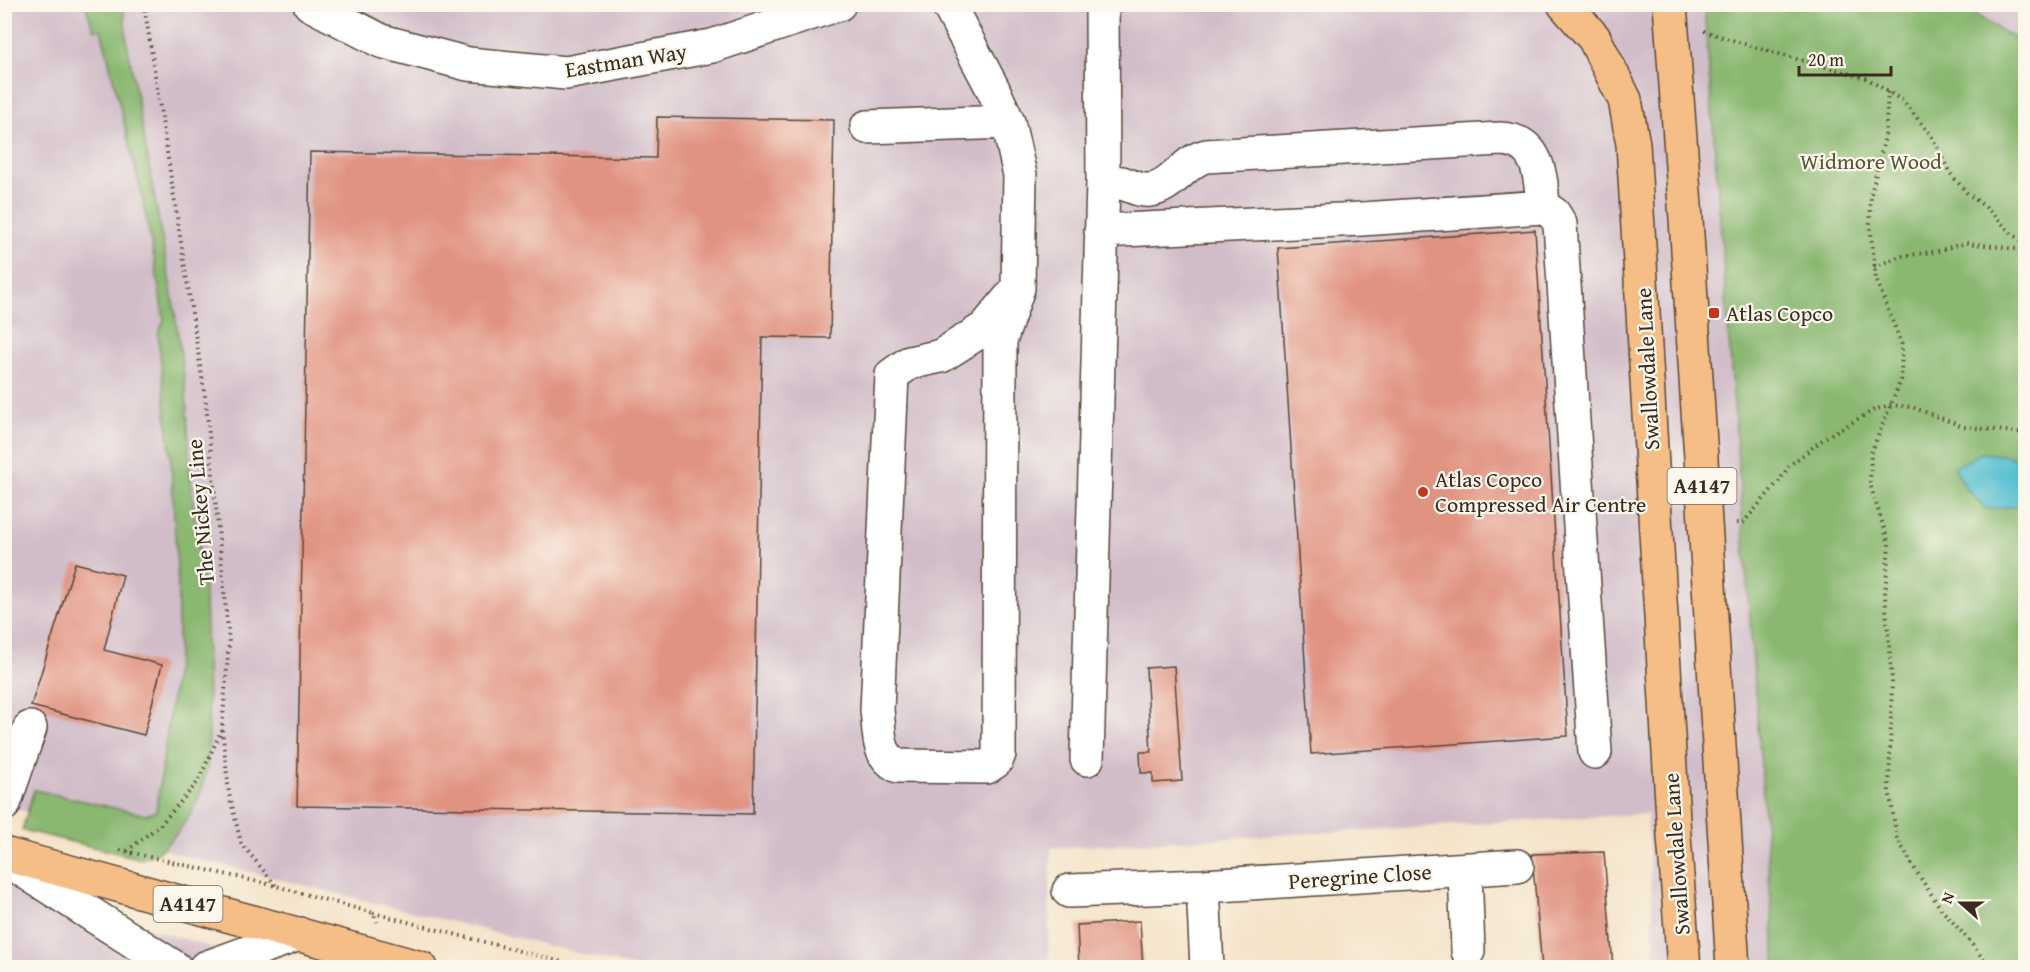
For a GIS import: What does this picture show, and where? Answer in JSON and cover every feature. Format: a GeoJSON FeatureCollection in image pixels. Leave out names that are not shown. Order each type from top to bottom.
{"type":"FeatureCollection","features":[{"type":"Feature","properties":{"kind":"main road","name":"Swallowdale Lane"},"geometry":{"type":"LineString","coordinates":[[1564,4],[1594,38],[1625,100],[1634,144],[1684,968]]}},
{"type":"Feature","properties":{"kind":"main road","name":"A4147"},"geometry":{"type":"LineString","coordinates":[[1670,4],[1683,174],[1733,968]]}},
{"type":"Feature","properties":{"kind":"main road"},"geometry":{"type":"LineString","coordinates":[[1726,847],[1745,968]]}},
{"type":"Feature","properties":{"kind":"main road","name":"A4147"},"geometry":{"type":"LineString","coordinates":[[4,856],[421,968]]}},
{"type":"Feature","properties":{"kind":"street","name":"Eastman Way"},"geometry":{"type":"LineString","coordinates":[[310,4],[381,41],[468,64],[566,73],[712,46],[839,4]]}},
{"type":"Feature","properties":{"kind":"street"},"geometry":{"type":"LineString","coordinates":[[948,4],[1008,122],[1020,175],[1018,288],[1000,341],[999,754],[996,761],[987,767],[898,766],[888,761],[882,750],[877,710],[892,375],[909,363],[941,356],[986,328],[1018,288]]}},
{"type":"Feature","properties":{"kind":"street"},"geometry":{"type":"LineString","coordinates":[[1087,759],[1103,182],[1102,4]]}},
{"type":"Feature","properties":{"kind":"street"},"geometry":{"type":"LineString","coordinates":[[867,127],[1008,122]]}},
{"type":"Feature","properties":{"kind":"street"},"geometry":{"type":"LineString","coordinates":[[1103,182],[1120,183],[1139,190],[1151,190],[1163,185],[1196,159],[1206,156],[1511,139],[1531,151],[1537,165],[1543,207]]}},
{"type":"Feature","properties":{"kind":"street"},"geometry":{"type":"LineString","coordinates":[[1101,231],[1362,219],[1543,207],[1554,214],[1560,224],[1594,752]]}},
{"type":"Feature","properties":{"kind":"street"},"geometry":{"type":"LineString","coordinates":[[4,804],[30,728]]}},
{"type":"Feature","properties":{"kind":"street"},"geometry":{"type":"LineString","coordinates":[[4,856],[175,968]]}},
{"type":"Feature","properties":{"kind":"street","name":"Peregrine Close"},"geometry":{"type":"LineString","coordinates":[[1069,891],[1203,886],[1517,866]]}},
{"type":"Feature","properties":{"kind":"street"},"geometry":{"type":"LineString","coordinates":[[1465,869],[1468,951]]}},
{"type":"Feature","properties":{"kind":"street"},"geometry":{"type":"LineString","coordinates":[[1203,886],[1207,968]]}},
{"type":"Feature","properties":{"kind":"street"},"geometry":{"type":"LineString","coordinates":[[205,968],[300,934]]}},
{"type":"Feature","properties":{"kind":"path","name":"The Nickey Line"},"geometry":{"type":"LineString","coordinates":[[144,4],[206,403],[229,642],[222,729],[229,794],[241,843],[276,886]]}},
{"type":"Feature","properties":{"kind":"path"},"geometry":{"type":"LineString","coordinates":[[1699,31],[1706,30],[1754,48],[1866,78],[1903,101],[1931,135],[1950,172],[1966,192],[1988,208],[2025,245]]}},
{"type":"Feature","properties":{"kind":"path"},"geometry":{"type":"LineString","coordinates":[[1888,92],[1885,137],[1871,194],[1870,224],[1876,279],[1902,345],[1901,380],[1871,453],[1870,484],[1889,544],[1885,595],[1892,681],[1889,790],[1897,838],[1941,909],[1990,968]]}},
{"type":"Feature","properties":{"kind":"path"},"geometry":{"type":"LineString","coordinates":[[1874,267],[1901,256],[1934,252],[1966,243],[2025,250]]}},
{"type":"Feature","properties":{"kind":"path"},"geometry":{"type":"LineString","coordinates":[[1704,523],[1743,523],[1790,465],[1826,437],[1874,410],[1890,405],[1912,408],[1964,427],[2025,433]]}},
{"type":"Feature","properties":{"kind":"path"},"geometry":{"type":"LineString","coordinates":[[127,851],[161,824],[198,782],[222,729]]}},
{"type":"Feature","properties":{"kind":"path"},"geometry":{"type":"LineString","coordinates":[[115,849],[276,886],[585,968]]}},
{"type":"Feature","properties":{"kind":"path"},"geometry":{"type":"LineString","coordinates":[[373,913],[378,927]]}},
{"type":"Feature","properties":{"kind":"shaded area"},"geometry":{"type":"Polygon","coordinates":[[[4,5],[2025,5],[2025,967],[1655,967],[1647,814],[1051,848],[1048,967],[638,968],[194,858],[5,806],[4,5]]]}},
{"type":"Feature","properties":{"kind":"shaded area"},"geometry":{"type":"Polygon","coordinates":[[[5,885],[277,967],[5,967],[5,885]]]}},
{"type":"Feature","properties":{"kind":"green space"},"geometry":{"type":"Polygon","coordinates":[[[85,5],[123,5],[127,43],[174,306],[186,392],[191,484],[205,598],[209,734],[207,769],[192,812],[177,833],[158,852],[142,859],[22,830],[34,790],[146,815],[156,811],[178,654],[178,588],[171,460],[158,334],[164,321],[141,192],[101,29],[94,30],[85,5]]]}},
{"type":"Feature","properties":{"kind":"green space","name":"Widmore Wood"},"geometry":{"type":"Polygon","coordinates":[[[1704,5],[1959,5],[2010,36],[2025,42],[2025,466],[2009,456],[2018,506],[2025,497],[2025,967],[1776,967],[1704,5]]]}},
{"type":"Feature","properties":{"kind":"water"},"geometry":{"type":"Polygon","coordinates":[[[1982,453],[2009,456],[2025,466],[2025,497],[2019,506],[1987,509],[1966,488],[1954,467],[1982,453]]]}},
{"type":"Feature","properties":{"kind":"building"},"geometry":{"type":"Polygon","coordinates":[[[657,117],[834,120],[830,338],[762,337],[753,814],[297,806],[310,152],[656,158],[657,117]]]}},
{"type":"Feature","properties":{"kind":"building","name":"Atlas Copco Compressed Air Centre"},"geometry":{"type":"Polygon","coordinates":[[[1535,230],[1568,736],[1311,754],[1278,248],[1535,230]]]}},
{"type":"Feature","properties":{"kind":"building"},"geometry":{"type":"Polygon","coordinates":[[[75,563],[123,575],[104,650],[162,665],[144,735],[31,706],[75,563]]]}},
{"type":"Feature","properties":{"kind":"building"},"geometry":{"type":"Polygon","coordinates":[[[1174,666],[1182,781],[1153,783],[1153,773],[1141,773],[1140,752],[1151,752],[1146,668],[1174,666]]]}},
{"type":"Feature","properties":{"kind":"building"},"geometry":{"type":"Polygon","coordinates":[[[1604,852],[1613,968],[1542,968],[1532,854],[1604,852]]]}},
{"type":"Feature","properties":{"kind":"building"},"geometry":{"type":"Polygon","coordinates":[[[1140,921],[1143,968],[1079,968],[1077,925],[1140,921]]]}},
{"type":"Feature","properties":{"kind":"place","name":"Atlas Copco"},"geometry":{"type":"Point","coordinates":[1714,313]}},
{"type":"Feature","properties":{"kind":"place","name":"Atlas Copco Compressed Air Centre"},"geometry":{"type":"Point","coordinates":[1423,492]}}]}
